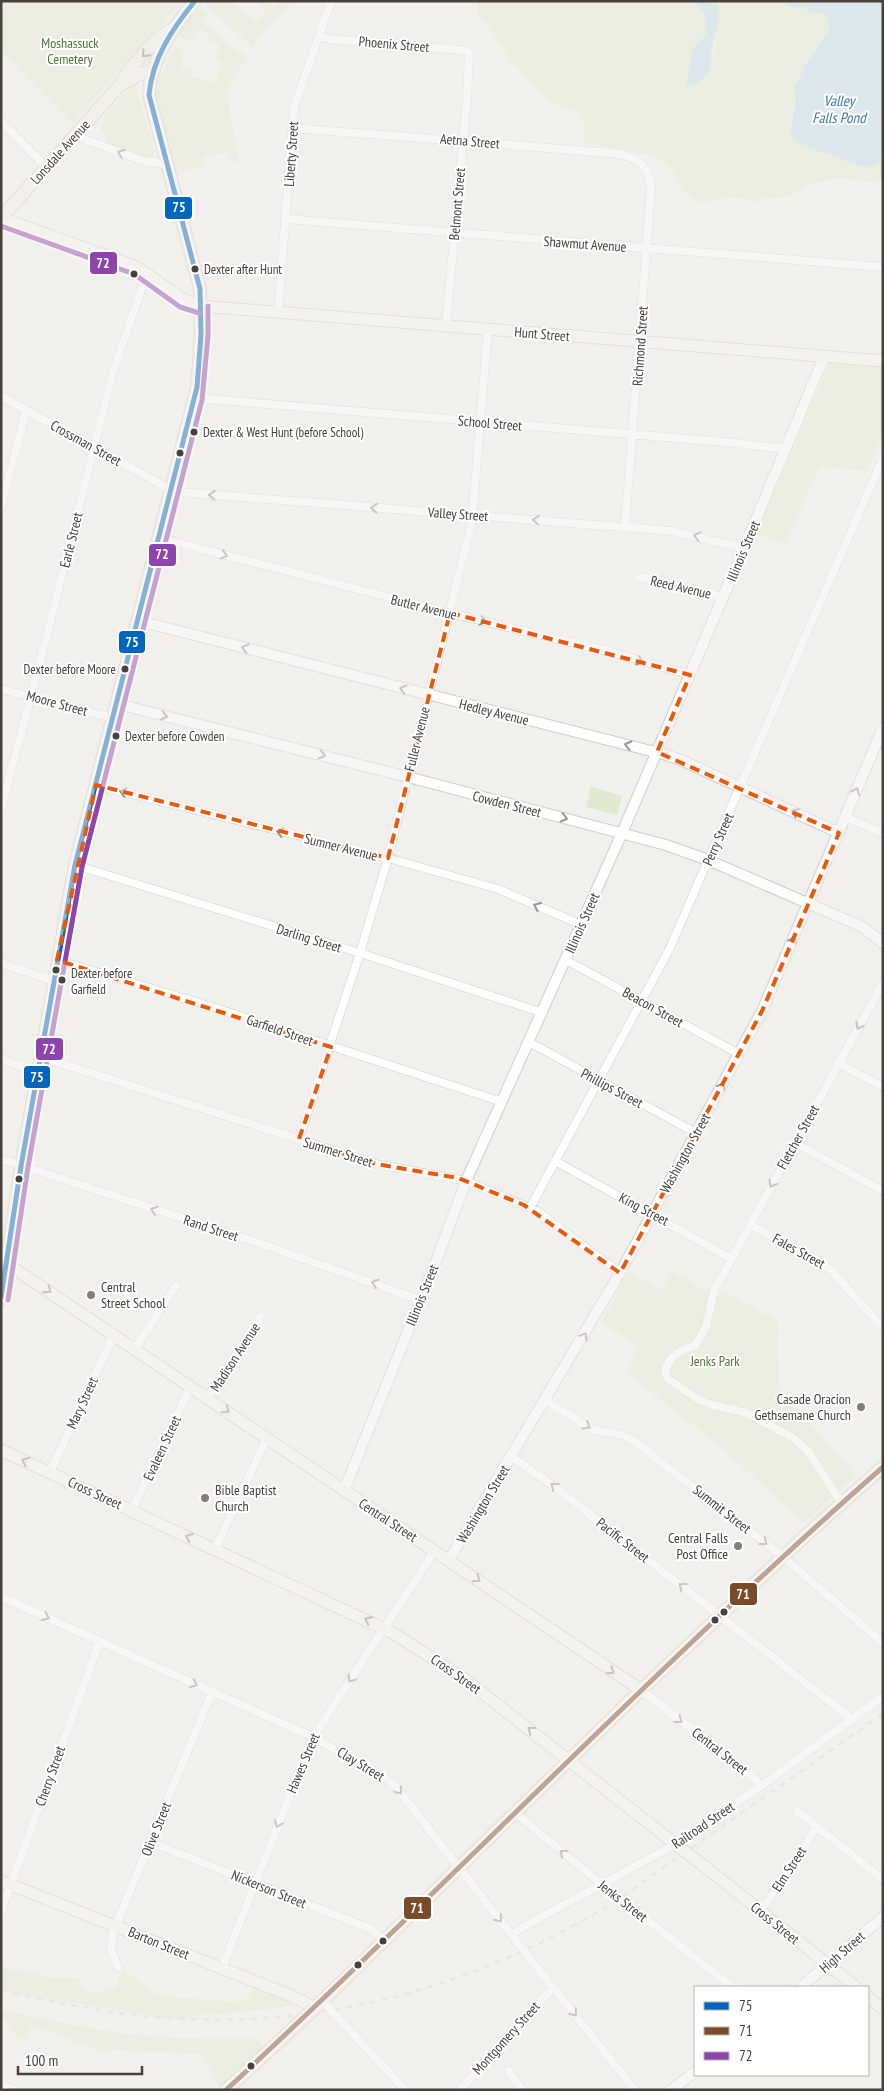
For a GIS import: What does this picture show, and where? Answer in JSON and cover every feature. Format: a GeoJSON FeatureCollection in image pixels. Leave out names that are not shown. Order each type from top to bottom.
{"type":"FeatureCollection","features":[{"type":"Feature","properties":{"kind":"main road","name":"Lonsdale Avenue"},"geometry":{"type":"LineString","coordinates":[[2,218],[120,85],[127,73],[156,42],[175,26],[195,1]]}},
{"type":"Feature","properties":{"kind":"main road","name":"Lonsdale Avenue"},"geometry":{"type":"LineString","coordinates":[[120,85],[142,73],[154,71],[175,26]]}},
{"type":"Feature","properties":{"kind":"main road"},"geometry":{"type":"LineString","coordinates":[[1,1299],[5,1258],[75,865],[195,398],[201,335],[202,306],[200,289],[149,95],[154,71]]}},
{"type":"Feature","properties":{"kind":"main road","name":"Hunt Street"},"geometry":{"type":"LineString","coordinates":[[2,218],[137,267],[184,300],[202,306],[883,361]]}},
{"type":"Feature","properties":{"kind":"main road","name":"Central Street"},"geometry":{"type":"LineString","coordinates":[[5,1258],[18,1270],[641,1690]]}},
{"type":"Feature","properties":{"kind":"main road","name":"Cross Street"},"geometry":{"type":"LineString","coordinates":[[1,1450],[386,1628],[466,1680],[855,1986]]}},
{"type":"Feature","properties":{"kind":"main road"},"geometry":{"type":"LineString","coordinates":[[226,2090],[320,2006],[641,1690],[883,1467]]}},
{"type":"Feature","properties":{"kind":"main road","name":"Barton Street"},"geometry":{"type":"LineString","coordinates":[[6,1883],[320,2006]]}},
{"type":"Feature","properties":{"kind":"main road"},"geometry":{"type":"LineString","coordinates":[[869,1998],[883,2009]]}},
{"type":"Feature","properties":{"kind":"street","name":"Liberty Street"},"geometry":{"type":"LineString","coordinates":[[278,313],[294,108],[331,1]]}},
{"type":"Feature","properties":{"kind":"street","name":"Phoenix Street"},"geometry":{"type":"LineString","coordinates":[[319,36],[330,39],[463,50],[469,53]]}},
{"type":"Feature","properties":{"kind":"street","name":"Belmont Street"},"geometry":{"type":"LineString","coordinates":[[446,326],[469,53]]}},
{"type":"Feature","properties":{"kind":"street"},"geometry":{"type":"LineString","coordinates":[[1,121],[46,167]]}},
{"type":"Feature","properties":{"kind":"street","name":"Aetna Street"},"geometry":{"type":"LineString","coordinates":[[292,128],[626,155],[634,158],[643,167]]}},
{"type":"Feature","properties":{"kind":"street"},"geometry":{"type":"LineString","coordinates":[[76,134],[84,139],[149,163],[149,161],[167,165]]}},
{"type":"Feature","properties":{"kind":"street","name":"Richmond Street"},"geometry":{"type":"LineString","coordinates":[[625,527],[651,188],[650,180],[643,167]]}},
{"type":"Feature","properties":{"kind":"street","name":"Shawmut Avenue"},"geometry":{"type":"LineString","coordinates":[[286,219],[883,267]]}},
{"type":"Feature","properties":{"kind":"street","name":"Earle Street"},"geometry":{"type":"LineString","coordinates":[[1,809],[113,372],[147,273]]}},
{"type":"Feature","properties":{"kind":"street","name":"Fuller Avenue"},"geometry":{"type":"LineString","coordinates":[[299,1139],[331,1047],[388,858],[473,515],[488,329]]}},
{"type":"Feature","properties":{"kind":"street","name":"Illinois Street"},"geometry":{"type":"LineString","coordinates":[[344,1491],[466,1181],[582,926],[824,356]]}},
{"type":"Feature","properties":{"kind":"street","name":"Crossman Street"},"geometry":{"type":"LineString","coordinates":[[1,396],[171,490]]}},
{"type":"Feature","properties":{"kind":"street","name":"School Street"},"geometry":{"type":"LineString","coordinates":[[195,398],[786,449]]}},
{"type":"Feature","properties":{"kind":"street"},"geometry":{"type":"LineString","coordinates":[[1,508],[26,410]]}},
{"type":"Feature","properties":{"kind":"street","name":"Perry Street"},"geometry":{"type":"LineString","coordinates":[[530,1208],[669,950],[883,458]]}},
{"type":"Feature","properties":{"kind":"street","name":"Valley Street"},"geometry":{"type":"LineString","coordinates":[[171,490],[671,531],[744,548]]}},
{"type":"Feature","properties":{"kind":"street","name":"Butler Avenue"},"geometry":{"type":"LineString","coordinates":[[159,538],[450,613],[607,651],[690,675]]}},
{"type":"Feature","properties":{"kind":"street","name":"Reed Avenue"},"geometry":{"type":"LineString","coordinates":[[640,577],[722,597]]}},
{"type":"Feature","properties":{"kind":"street","name":"Hedley Avenue"},"geometry":{"type":"LineString","coordinates":[[139,621],[656,752],[682,760],[839,833]]}},
{"type":"Feature","properties":{"kind":"street","name":"Moore Street"},"geometry":{"type":"LineString","coordinates":[[1,689],[113,718]]}},
{"type":"Feature","properties":{"kind":"street","name":"Cowden Street"},"geometry":{"type":"LineString","coordinates":[[117,704],[408,777],[666,845],[708,860],[864,928],[883,944]]}},
{"type":"Feature","properties":{"kind":"street","name":"Washington Street"},"geometry":{"type":"LineString","coordinates":[[449,1560],[620,1273],[739,1054],[768,998],[882,733]]}},
{"type":"Feature","properties":{"kind":"street","name":"Sumner Avenue"},"geometry":{"type":"LineString","coordinates":[[96,785],[388,858],[498,889],[582,926]]}},
{"type":"Feature","properties":{"kind":"street"},"geometry":{"type":"LineString","coordinates":[[846,817],[883,833]]}},
{"type":"Feature","properties":{"kind":"street","name":"Darling Street"},"geometry":{"type":"LineString","coordinates":[[75,865],[360,953],[543,1013]]}},
{"type":"Feature","properties":{"kind":"street","name":"Garfield Street"},"geometry":{"type":"LineString","coordinates":[[57,960],[200,1003],[502,1102]]}},
{"type":"Feature","properties":{"kind":"street","name":"Beacon Street"},"geometry":{"type":"LineString","coordinates":[[566,960],[739,1054]]}},
{"type":"Feature","properties":{"kind":"street"},"geometry":{"type":"LineString","coordinates":[[1,962],[54,981]]}},
{"type":"Feature","properties":{"kind":"street","name":"Fletcher Street"},"geometry":{"type":"LineString","coordinates":[[842,1504],[808,1451],[785,1432],[747,1413],[699,1400],[670,1381],[664,1372],[670,1360],[682,1350],[695,1346],[706,1327],[714,1291],[883,983]]}},
{"type":"Feature","properties":{"kind":"street","name":"Phillips Street"},"geometry":{"type":"LineString","coordinates":[[529,1042],[696,1133]]}},
{"type":"Feature","properties":{"kind":"street","name":"Summer Street"},"geometry":{"type":"LineString","coordinates":[[41,1057],[376,1164],[466,1181],[530,1208],[620,1273]]}},
{"type":"Feature","properties":{"kind":"street"},"geometry":{"type":"LineString","coordinates":[[1,1059],[38,1072]]}},
{"type":"Feature","properties":{"kind":"street"},"geometry":{"type":"LineString","coordinates":[[838,1063],[883,1087]]}},
{"type":"Feature","properties":{"kind":"street"},"geometry":{"type":"LineString","coordinates":[[795,1143],[883,1191]]}},
{"type":"Feature","properties":{"kind":"street","name":"Rand Street"},"geometry":{"type":"LineString","coordinates":[[1,1159],[258,1243],[420,1300]]}},
{"type":"Feature","properties":{"kind":"street","name":"King Street"},"geometry":{"type":"LineString","coordinates":[[555,1161],[732,1259]]}},
{"type":"Feature","properties":{"kind":"street","name":"Fales Street"},"geometry":{"type":"LineString","coordinates":[[750,1225],[819,1261],[832,1270],[883,1328]]}},
{"type":"Feature","properties":{"kind":"street"},"geometry":{"type":"LineString","coordinates":[[135,1348],[176,1286]]}},
{"type":"Feature","properties":{"kind":"street","name":"Madison Avenue"},"geometry":{"type":"LineString","coordinates":[[208,1398],[261,1316]]}},
{"type":"Feature","properties":{"kind":"street","name":"Mary Street"},"geometry":{"type":"LineString","coordinates":[[50,1472],[114,1334]]}},
{"type":"Feature","properties":{"kind":"street","name":"Evaleen Street"},"geometry":{"type":"LineString","coordinates":[[132,1510],[191,1386]]}},
{"type":"Feature","properties":{"kind":"street","name":"Summit Street"},"geometry":{"type":"LineString","coordinates":[[545,1400],[594,1430],[622,1435],[634,1441],[784,1557],[883,1643]]}},
{"type":"Feature","properties":{"kind":"street"},"geometry":{"type":"LineString","coordinates":[[215,1549],[267,1438]]}},
{"type":"Feature","properties":{"kind":"street","name":"Pacific Street"},"geometry":{"type":"LineString","coordinates":[[511,1456],[552,1485],[852,1719]]}},
{"type":"Feature","properties":{"kind":"street","name":"Hawes Street"},"geometry":{"type":"LineString","coordinates":[[222,1968],[313,1737],[386,1628],[435,1550]]}},
{"type":"Feature","properties":{"kind":"street","name":"Clay Street"},"geometry":{"type":"LineString","coordinates":[[1,1598],[313,1737],[392,1783],[458,1869],[635,2090]]}},
{"type":"Feature","properties":{"kind":"street","name":"Cherry Street"},"geometry":{"type":"LineString","coordinates":[[1,1911],[6,1883],[100,1641]]}},
{"type":"Feature","properties":{"kind":"street","name":"Central Street"},"geometry":{"type":"LineString","coordinates":[[641,1690],[751,1775],[761,1786]]}},
{"type":"Feature","properties":{"kind":"street","name":"Olive Street"},"geometry":{"type":"LineString","coordinates":[[118,1967],[111,1950],[116,1926],[212,1692]]}},
{"type":"Feature","properties":{"kind":"street","name":"Railroad Street"},"geometry":{"type":"LineString","coordinates":[[512,1936],[523,1927],[601,1884],[680,1847],[883,1696]]}},
{"type":"Feature","properties":{"kind":"street"},"geometry":{"type":"LineString","coordinates":[[797,1811],[883,1879]]}},
{"type":"Feature","properties":{"kind":"street","name":"Jenks Street"},"geometry":{"type":"LineString","coordinates":[[515,1813],[601,1884],[731,1986]]}},
{"type":"Feature","properties":{"kind":"street","name":"Elm Street"},"geometry":{"type":"LineString","coordinates":[[760,1911],[796,1863],[816,1826]]}},
{"type":"Feature","properties":{"kind":"street","name":"Nickerson Street"},"geometry":{"type":"LineString","coordinates":[[150,1842],[371,1929],[384,1941]]}},
{"type":"Feature","properties":{"kind":"street","name":"High Street"},"geometry":{"type":"LineString","coordinates":[[802,1986],[883,1917]]}},
{"type":"Feature","properties":{"kind":"street","name":"Montgomery Street"},"geometry":{"type":"LineString","coordinates":[[460,2090],[553,1987]]}},
{"type":"Feature","properties":{"kind":"street","name":"Barton Street"},"geometry":{"type":"LineString","coordinates":[[320,2006],[358,2039],[405,2090]]}},
{"type":"Feature","properties":{"kind":"street"},"geometry":{"type":"LineString","coordinates":[[494,2052],[500,2060]]}},
{"type":"Feature","properties":{"kind":"street"},"geometry":{"type":"LineString","coordinates":[[509,2071],[523,2090]]}},
{"type":"Feature","properties":{"kind":"street"},"geometry":{"type":"LineString","coordinates":[[671,2090],[694,2073]]}},
{"type":"Feature","properties":{"kind":"street"},"geometry":{"type":"LineString","coordinates":[[3,2087],[14,2090]]}},
{"type":"Feature","properties":{"kind":"highlighted area"},"geometry":{"type":"Polygon","coordinates":[[[450,613],[690,675],[657,752],[839,833],[762,1011],[620,1273],[524,1205],[458,1178],[376,1164],[299,1139],[331,1047],[57,960],[96,785],[388,858],[450,613]]]}},
{"type":"Feature","properties":{"kind":"green space","name":"Moshassuck Cemetery"},"geometry":{"type":"Polygon","coordinates":[[[1,1],[183,1],[72,124],[1,52],[1,1]]]}},
{"type":"Feature","properties":{"kind":"green space"},"geometry":{"type":"Polygon","coordinates":[[[206,1],[232,1],[256,22],[266,9],[258,1],[261,1],[272,11],[279,3],[278,1],[293,1],[265,30],[252,47],[204,3],[206,1]]]}},
{"type":"Feature","properties":{"kind":"green space"},"geometry":{"type":"Polygon","coordinates":[[[477,1],[694,1],[704,15],[707,33],[693,49],[687,87],[710,72],[719,17],[716,1],[783,1],[792,8],[802,7],[823,15],[828,18],[829,30],[818,44],[797,80],[790,126],[810,147],[877,164],[883,157],[883,178],[873,182],[838,178],[813,183],[791,196],[751,201],[737,197],[696,201],[685,193],[670,167],[651,155],[583,142],[585,128],[579,113],[553,102],[510,59],[479,14],[477,1]]]}},
{"type":"Feature","properties":{"kind":"green space"},"geometry":{"type":"Polygon","coordinates":[[[201,7],[208,14],[202,22],[218,34],[217,36],[247,57],[228,87],[229,107],[239,161],[230,160],[228,153],[202,156],[204,166],[184,171],[185,174],[176,176],[156,98],[159,76],[165,68],[174,46],[184,51],[180,58],[183,60],[180,66],[193,72],[192,77],[215,84],[223,63],[214,58],[220,46],[208,40],[210,35],[198,29],[191,42],[178,36],[201,7]]]}},
{"type":"Feature","properties":{"kind":"green space"},"geometry":{"type":"Polygon","coordinates":[[[134,83],[151,137],[156,163],[104,144],[107,134],[100,131],[105,120],[104,115],[134,83]]]}},
{"type":"Feature","properties":{"kind":"green space"},"geometry":{"type":"Polygon","coordinates":[[[830,363],[883,367],[883,436],[866,471],[821,466],[784,543],[756,534],[830,363]]]}},
{"type":"Feature","properties":{"kind":"green space"},"geometry":{"type":"Polygon","coordinates":[[[591,786],[622,796],[617,815],[586,807],[591,786]]]}},
{"type":"Feature","properties":{"kind":"green space","name":"Jenks Park"},"geometry":{"type":"Polygon","coordinates":[[[629,1272],[661,1290],[672,1272],[719,1297],[723,1291],[777,1320],[779,1387],[856,1476],[804,1523],[724,1450],[627,1373],[639,1347],[601,1322],[629,1272]]]}},
{"type":"Feature","properties":{"kind":"green space"},"geometry":{"type":"Polygon","coordinates":[[[1,1967],[56,1979],[66,1977],[80,1979],[85,1990],[97,1993],[115,1989],[119,1977],[124,1970],[156,1996],[233,2002],[248,1998],[255,1981],[311,1998],[285,2007],[172,2019],[1,1991],[1,1967]]]}},
{"type":"Feature","properties":{"kind":"green space"},"geometry":{"type":"Polygon","coordinates":[[[1,2010],[125,2034],[181,2038],[256,2039],[267,2052],[223,2090],[215,2081],[202,2054],[114,2050],[105,2053],[32,2024],[23,2040],[16,2037],[5,2018],[1,2017],[1,2010]]]}},
{"type":"Feature","properties":{"kind":"water"},"geometry":{"type":"Polygon","coordinates":[[[694,1],[716,1],[719,15],[709,72],[702,80],[686,87],[693,49],[707,33],[704,15],[694,1]]]}},
{"type":"Feature","properties":{"kind":"water","name":"Valley Falls Pond"},"geometry":{"type":"Polygon","coordinates":[[[783,1],[883,1],[883,157],[877,164],[861,166],[806,146],[796,140],[790,132],[795,106],[795,87],[805,66],[829,30],[828,18],[822,13],[815,13],[801,7],[792,8],[783,1]]]}},
{"type":"Feature","properties":{"kind":"railway"},"geometry":{"type":"LineString","coordinates":[[1,1991],[143,2016],[206,2019],[268,2018],[328,2011],[386,1999],[443,1983],[499,1961],[555,1935],[610,1905],[883,1714]]}},
{"type":"Feature","properties":{"kind":"transit line","name":"75"},"geometry":{"type":"LineString","coordinates":[[1,1297],[21,1166],[75,865],[197,387],[201,335],[200,289],[149,95],[154,69],[164,45],[195,1]]}},
{"type":"Feature","properties":{"kind":"transit line","name":"72"},"geometry":{"type":"LineString","coordinates":[[1,226],[134,274],[180,307],[199,313]]}},
{"type":"Feature","properties":{"kind":"transit line","name":"72"},"geometry":{"type":"LineString","coordinates":[[8,1300],[28,1167],[82,867],[202,400],[208,336],[208,306]]}},
{"type":"Feature","properties":{"kind":"transit line","name":"71"},"geometry":{"type":"LineString","coordinates":[[226,2090],[309,2013],[716,1619],[883,1467]]}},
{"type":"Feature","properties":{"kind":"place","name":"Dexter after Hunt"},"geometry":{"type":"Point","coordinates":[195,269]}},
{"type":"Feature","properties":{"kind":"place","name":"Dexter & West Hunt (before School)"},"geometry":{"type":"Point","coordinates":[194,432]}},
{"type":"Feature","properties":{"kind":"place","name":"Dexter before Moore"},"geometry":{"type":"Point","coordinates":[125,669]}},
{"type":"Feature","properties":{"kind":"place","name":"Dexter before Cowden"},"geometry":{"type":"Point","coordinates":[116,736]}},
{"type":"Feature","properties":{"kind":"place","name":"Dexter before Garfield"},"geometry":{"type":"Point","coordinates":[62,980]}},
{"type":"Feature","properties":{"kind":"place","name":"Central Street School"},"geometry":{"type":"Point","coordinates":[91,1295]}},
{"type":"Feature","properties":{"kind":"place","name":"Casade Oracion Gethsemane Church"},"geometry":{"type":"Point","coordinates":[861,1407]}},
{"type":"Feature","properties":{"kind":"place","name":"Bible Baptist Church"},"geometry":{"type":"Point","coordinates":[205,1498]}},
{"type":"Feature","properties":{"kind":"place","name":"Central Falls Post Office"},"geometry":{"type":"Point","coordinates":[738,1546]}}]}
